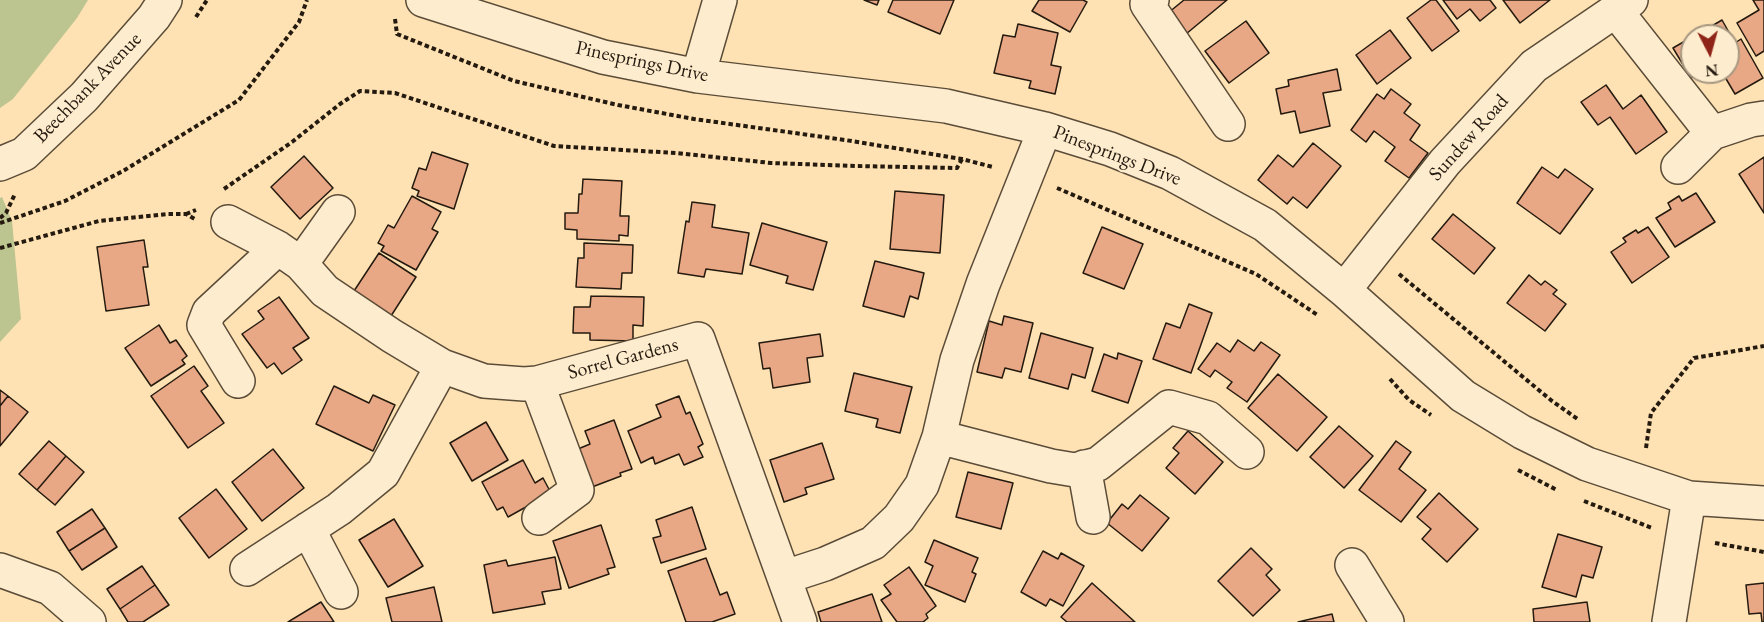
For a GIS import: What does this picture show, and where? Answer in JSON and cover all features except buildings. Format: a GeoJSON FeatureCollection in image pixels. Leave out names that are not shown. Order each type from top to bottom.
{"type":"FeatureCollection","features":[{"type":"Feature","properties":{"kind":"street","name":"Beechbank Avenue"},"geometry":{"type":"LineString","coordinates":[[8,175],[24,154],[84,97],[154,18],[165,0]]}},
{"type":"Feature","properties":{"kind":"street"},"geometry":{"type":"LineString","coordinates":[[698,76],[720,0]]}},
{"type":"Feature","properties":{"kind":"street"},"geometry":{"type":"LineString","coordinates":[[1150,2],[1228,124]]}},
{"type":"Feature","properties":{"kind":"street","name":"Pinesprings Drive"},"geometry":{"type":"LineString","coordinates":[[409,6],[603,57],[698,76],[946,106],[1045,129],[1110,148],[1170,173],[1265,225],[1344,290],[1463,396],[1522,432],[1587,465],[1689,498],[1764,503]]}},
{"type":"Feature","properties":{"kind":"street","name":"Sundew Road"},"geometry":{"type":"LineString","coordinates":[[1344,290],[1445,162],[1534,66],[1624,6],[1712,133]]}},
{"type":"Feature","properties":{"kind":"street"},"geometry":{"type":"LineString","coordinates":[[1678,167],[1712,133],[1764,118]]}},
{"type":"Feature","properties":{"kind":"street"},"geometry":{"type":"LineString","coordinates":[[785,577],[825,564],[873,543],[899,518],[922,485],[939,437],[957,360],[983,284],[1045,129]]}},
{"type":"Feature","properties":{"kind":"street","name":"Sorrel Gardens"},"geometry":{"type":"LineString","coordinates":[[217,206],[289,256],[325,291],[344,304],[442,366],[484,381],[537,383],[697,324],[800,622]]}},
{"type":"Feature","properties":{"kind":"street"},"geometry":{"type":"LineString","coordinates":[[237,381],[204,325],[209,312],[289,256],[338,212]]}},
{"type":"Feature","properties":{"kind":"street"},"geometry":{"type":"LineString","coordinates":[[247,569],[339,509],[383,473],[442,366]]}},
{"type":"Feature","properties":{"kind":"street"},"geometry":{"type":"LineString","coordinates":[[537,383],[577,490],[539,518]]}},
{"type":"Feature","properties":{"kind":"street"},"geometry":{"type":"LineString","coordinates":[[939,437],[1075,470],[1098,464],[1169,407],[1208,418],[1247,452]]}},
{"type":"Feature","properties":{"kind":"street"},"geometry":{"type":"LineString","coordinates":[[1084,467],[1093,517]]}},
{"type":"Feature","properties":{"kind":"street"},"geometry":{"type":"LineString","coordinates":[[1669,622],[1689,498]]}},
{"type":"Feature","properties":{"kind":"street"},"geometry":{"type":"LineString","coordinates":[[308,529],[341,592]]}},
{"type":"Feature","properties":{"kind":"street"},"geometry":{"type":"LineString","coordinates":[[1352,565],[1387,622]]}},
{"type":"Feature","properties":{"kind":"street"},"geometry":{"type":"LineString","coordinates":[[0,570],[50,588],[89,622]]}},
{"type":"Feature","properties":{"kind":"path"},"geometry":{"type":"LineString","coordinates":[[0,223],[65,201],[123,171],[239,100],[299,22],[308,0]]}},
{"type":"Feature","properties":{"kind":"path"},"geometry":{"type":"LineString","coordinates":[[409,6],[397,34],[514,81],[618,105],[694,119],[963,159],[1026,176],[1256,274],[1319,316]]}},
{"type":"Feature","properties":{"kind":"path"},"geometry":{"type":"LineString","coordinates":[[0,248],[99,221],[186,214],[217,206],[292,142],[360,91],[395,93],[554,146],[676,153],[771,163],[957,168],[963,159]]}},
{"type":"Feature","properties":{"kind":"path"},"geometry":{"type":"LineString","coordinates":[[0,218],[14,200],[8,175]]}},
{"type":"Feature","properties":{"kind":"path"},"geometry":{"type":"LineString","coordinates":[[186,214],[217,231],[222,219],[217,206]]}},
{"type":"Feature","properties":{"kind":"path"},"geometry":{"type":"LineString","coordinates":[[1372,252],[1552,401],[1585,424]]}},
{"type":"Feature","properties":{"kind":"path"},"geometry":{"type":"LineString","coordinates":[[1646,453],[1651,413],[1694,358],[1764,345]]}},
{"type":"Feature","properties":{"kind":"path"},"geometry":{"type":"LineString","coordinates":[[1388,377],[1409,400],[1435,418]]}},
{"type":"Feature","properties":{"kind":"path"},"geometry":{"type":"LineString","coordinates":[[1508,465],[1558,490]]}},
{"type":"Feature","properties":{"kind":"path"},"geometry":{"type":"LineString","coordinates":[[1580,499],[1654,529],[1707,542],[1764,552]]}},
{"type":"Feature","properties":{"kind":"green space"},"geometry":{"type":"Polygon","coordinates":[[[0,0],[88,0],[77,18],[13,99],[0,108],[0,0]]]}},
{"type":"Feature","properties":{"kind":"green space"},"geometry":{"type":"Polygon","coordinates":[[[2,197],[12,221],[21,319],[0,342],[0,198],[2,197]]]}}]}
